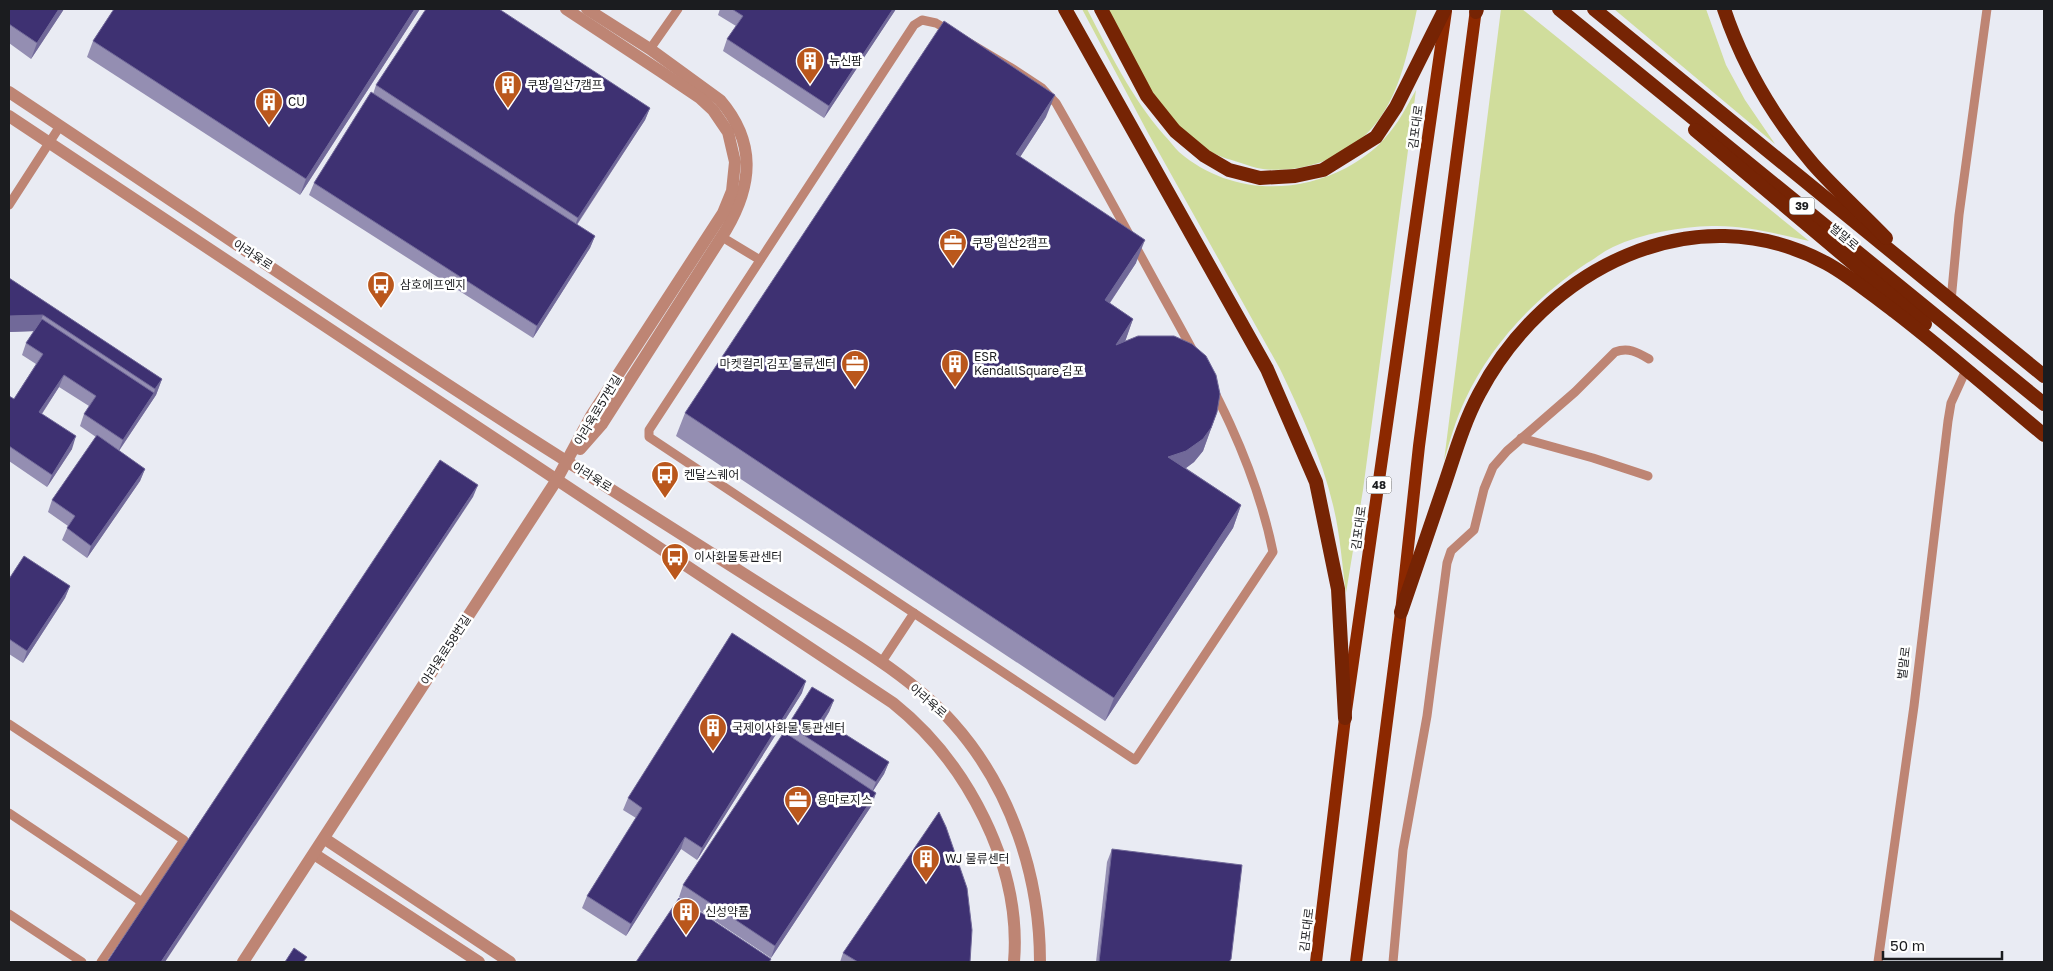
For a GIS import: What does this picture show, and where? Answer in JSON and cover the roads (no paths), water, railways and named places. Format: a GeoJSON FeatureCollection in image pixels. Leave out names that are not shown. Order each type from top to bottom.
{"type":"FeatureCollection","features":[{"type":"Feature","properties":{"kind":"highway"},"geometry":{"type":"LineString","coordinates":[[1065,9],[1267,369],[1316,482],[1338,589],[1345,718]]}},
{"type":"Feature","properties":{"kind":"highway"},"geometry":{"type":"LineString","coordinates":[[1101,9],[1148,96],[1174,131],[1204,156],[1229,170],[1260,178],[1295,176],[1323,170],[1376,137],[1396,107],[1446,9]]}},
{"type":"Feature","properties":{"kind":"highway","name":"벌말로"},"geometry":{"type":"LineString","coordinates":[[1559,9],[2044,404]]}},
{"type":"Feature","properties":{"kind":"highway","name":"벌말로"},"geometry":{"type":"LineString","coordinates":[[1594,9],[2044,376]]}},
{"type":"Feature","properties":{"kind":"highway","name":"39"},"geometry":{"type":"LineString","coordinates":[[1724,9],[1747,66],[1787,131],[1814,165],[1930,283]]}},
{"type":"Feature","properties":{"kind":"highway","name":"벌말로"},"geometry":{"type":"LineString","coordinates":[[1606,48],[1714,148],[2044,424]]}},
{"type":"Feature","properties":{"kind":"highway"},"geometry":{"type":"LineString","coordinates":[[1401,612],[1460,437],[1479,394],[1505,350],[1534,318],[1560,294],[1588,274],[1622,257],[1658,244],[1693,237],[1726,236],[1760,239],[1793,248],[1827,264],[1866,290],[2044,435]]}},
{"type":"Feature","properties":{"kind":"main road","name":"김포대로"},"geometry":{"type":"LineString","coordinates":[[1316,962],[1345,718],[1446,9]]}},
{"type":"Feature","properties":{"kind":"main road"},"geometry":{"type":"LineString","coordinates":[[1356,962],[1401,612],[1419,446],[1476,10]]}},
{"type":"Feature","properties":{"kind":"main road"},"geometry":{"type":"LineString","coordinates":[[1308,962],[1319,944]]}},
{"type":"Feature","properties":{"kind":"street","name":"아라육로57번길"},"geometry":{"type":"LineString","coordinates":[[566,9],[660,71],[713,110],[728,132],[735,162],[732,191],[723,213],[591,416],[568,462]]}},
{"type":"Feature","properties":{"kind":"street","name":"아라육로57번길"},"geometry":{"type":"LineString","coordinates":[[568,462],[602,424],[722,237],[735,215],[746,185],[746,154],[741,135],[729,110],[720,100],[650,49],[588,9]]}},
{"type":"Feature","properties":{"kind":"street","name":"아라육로"},"geometry":{"type":"LineString","coordinates":[[9,92],[234,243],[568,462],[880,663],[919,691],[953,723],[983,762],[998,787],[1018,834],[1033,888],[1039,928],[1040,962]]}},
{"type":"Feature","properties":{"kind":"street","name":"아라육로"},"geometry":{"type":"LineString","coordinates":[[9,116],[893,702],[921,726],[943,752],[967,786],[990,831],[1007,883],[1014,932],[1014,962]]}},
{"type":"Feature","properties":{"kind":"street","name":"아라육로58번길"},"geometry":{"type":"LineString","coordinates":[[243,962],[325,839],[568,462]]}},
{"type":"Feature","properties":{"kind":"street"},"geometry":{"type":"LineString","coordinates":[[325,839],[510,962]]}},
{"type":"Feature","properties":{"kind":"street"},"geometry":{"type":"LineString","coordinates":[[314,854],[479,962]]}},
{"type":"Feature","properties":{"kind":"lane"},"geometry":{"type":"LineString","coordinates":[[650,49],[678,9]]}},
{"type":"Feature","properties":{"kind":"lane"},"geometry":{"type":"LineString","coordinates":[[1951,301],[1959,215],[1987,9]]}},
{"type":"Feature","properties":{"kind":"lane"},"geometry":{"type":"LineString","coordinates":[[922,20],[931,21],[1042,88],[1053,99],[1199,361],[1237,436],[1260,495],[1273,552],[1135,760],[649,436],[649,430],[760,260],[914,24],[922,20]]}},
{"type":"Feature","properties":{"kind":"lane"},"geometry":{"type":"LineString","coordinates":[[9,205],[60,126]]}},
{"type":"Feature","properties":{"kind":"lane"},"geometry":{"type":"LineString","coordinates":[[722,237],[760,260]]}},
{"type":"Feature","properties":{"kind":"lane"},"geometry":{"type":"LineString","coordinates":[[1393,962],[1404,841],[1427,716],[1447,563],[1451,551],[1474,530],[1484,489],[1493,467],[1521,438],[1575,392],[1615,352],[1624,349],[1634,351],[1648,359]]}},
{"type":"Feature","properties":{"kind":"lane","name":"벌말로"},"geometry":{"type":"LineString","coordinates":[[1878,962],[1908,755],[1948,420],[1951,402],[1966,370]]}},
{"type":"Feature","properties":{"kind":"lane"},"geometry":{"type":"LineString","coordinates":[[1521,438],[1648,476]]}},
{"type":"Feature","properties":{"kind":"lane"},"geometry":{"type":"LineString","coordinates":[[880,663],[914,613]]}},
{"type":"Feature","properties":{"kind":"lane"},"geometry":{"type":"LineString","coordinates":[[9,724],[184,840],[100,962]]}},
{"type":"Feature","properties":{"kind":"lane"},"geometry":{"type":"LineString","coordinates":[[9,813],[142,902]]}},
{"type":"Feature","properties":{"kind":"lane"},"geometry":{"type":"LineString","coordinates":[[9,914],[82,962]]}},
{"type":"Feature","properties":{"kind":"place","name":"뉴신팜"},"geometry":{"type":"Point","coordinates":[810,85]}},
{"type":"Feature","properties":{"kind":"place","name":"쿠팡 일산7캠프"},"geometry":{"type":"Point","coordinates":[508,109]}},
{"type":"Feature","properties":{"kind":"place","name":"CU"},"geometry":{"type":"Point","coordinates":[269,126]}},
{"type":"Feature","properties":{"kind":"place","name":"쿠팡 일산2캠프"},"geometry":{"type":"Point","coordinates":[953,267]}},
{"type":"Feature","properties":{"kind":"place","name":"삼호에프엔지"},"geometry":{"type":"Point","coordinates":[381,309]}},
{"type":"Feature","properties":{"kind":"place","name":"마켓컬리 김포 물류센터"},"geometry":{"type":"Point","coordinates":[855,388]}},
{"type":"Feature","properties":{"kind":"place","name":"ESR KendallSquare 김포"},"geometry":{"type":"Point","coordinates":[955,388]}},
{"type":"Feature","properties":{"kind":"place","name":"켄달스퀘어"},"geometry":{"type":"Point","coordinates":[665,499]}},
{"type":"Feature","properties":{"kind":"place","name":"이사화물통관센터"},"geometry":{"type":"Point","coordinates":[675,581]}},
{"type":"Feature","properties":{"kind":"place","name":"국제이사화물 통관센터"},"geometry":{"type":"Point","coordinates":[713,752]}},
{"type":"Feature","properties":{"kind":"place","name":"용마로지스"},"geometry":{"type":"Point","coordinates":[798,824]}},
{"type":"Feature","properties":{"kind":"place","name":"WJ 물류센터"},"geometry":{"type":"Point","coordinates":[926,883]}},
{"type":"Feature","properties":{"kind":"place","name":"신성약품"},"geometry":{"type":"Point","coordinates":[686,936]}}]}
